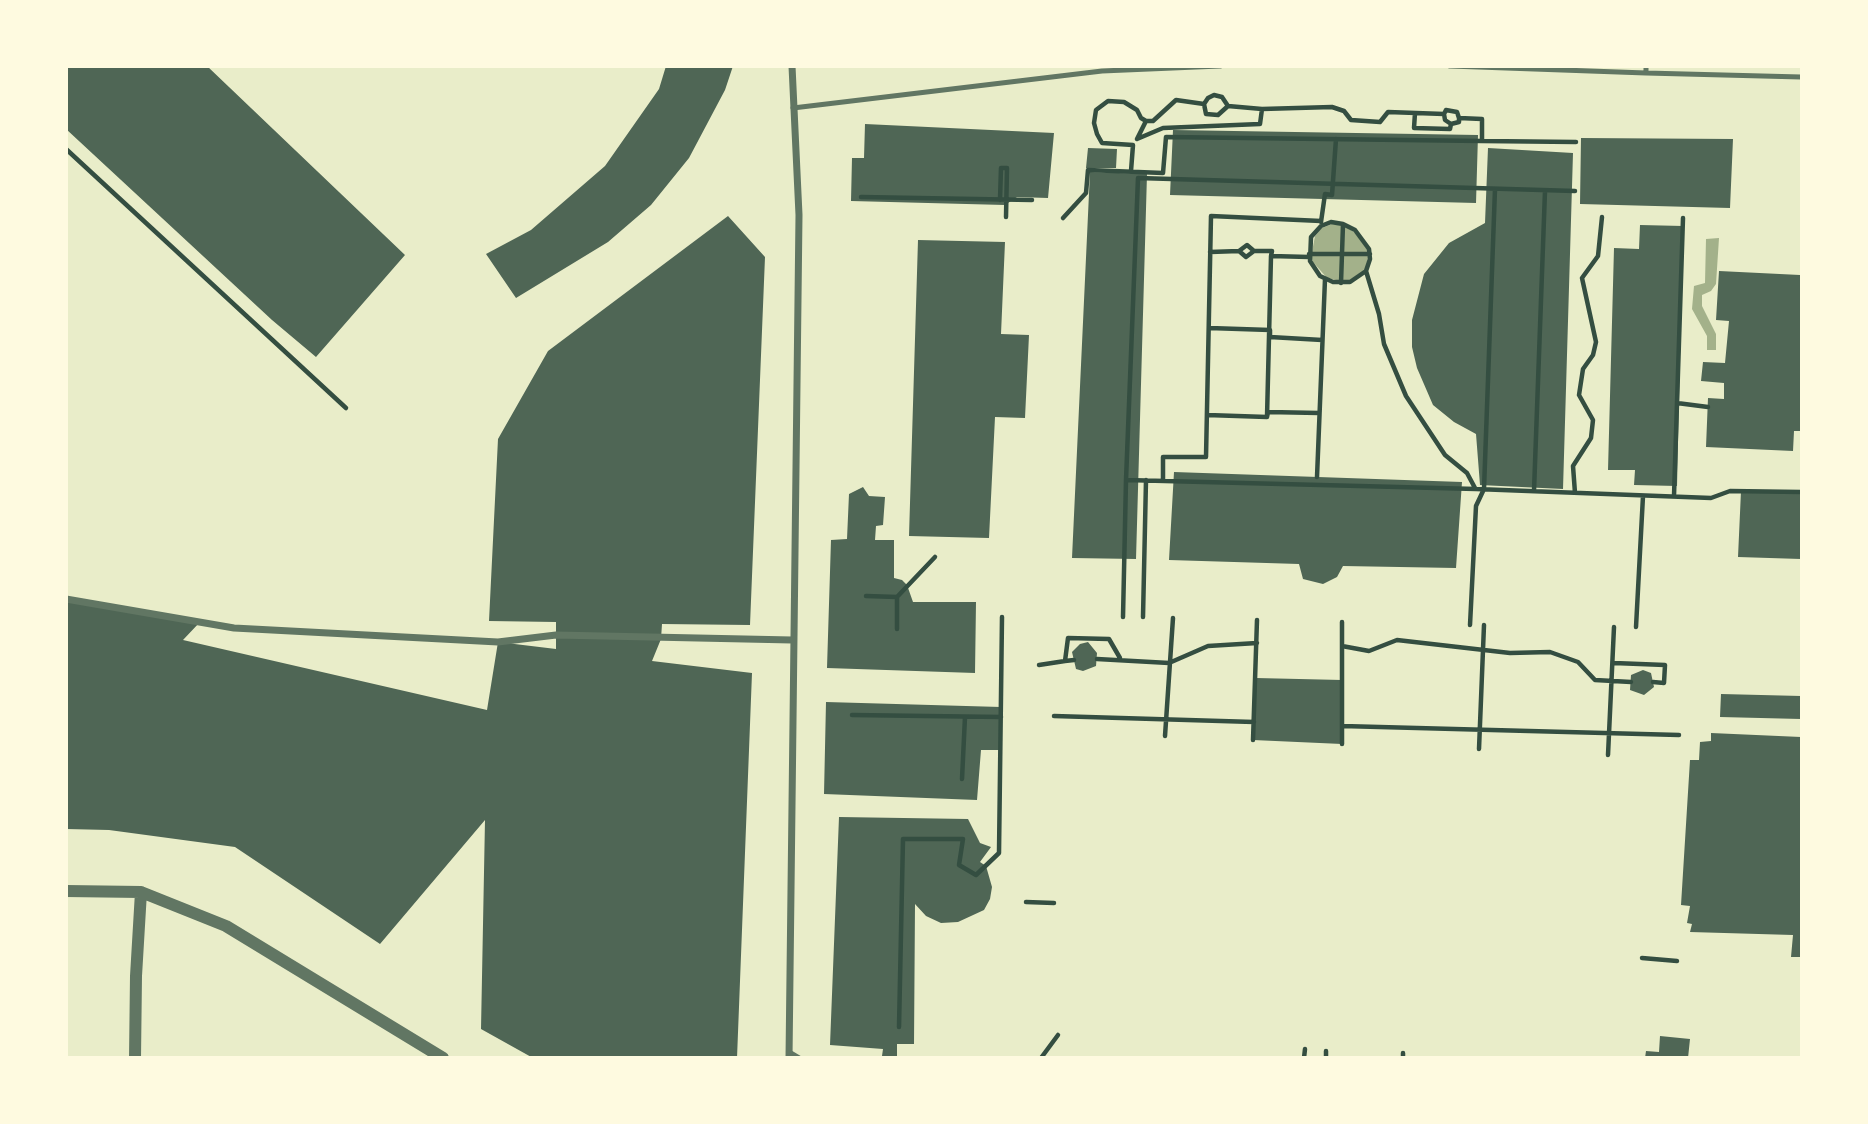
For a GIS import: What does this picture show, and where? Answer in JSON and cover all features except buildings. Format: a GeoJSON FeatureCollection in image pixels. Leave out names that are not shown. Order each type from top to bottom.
{"type":"FeatureCollection","features":[{"type":"Feature","properties":{"kind":"street"},"geometry":{"type":"LineString","coordinates":[[789,1055],[799,215],[792,66]]}},
{"type":"Feature","properties":{"kind":"street"},"geometry":{"type":"LineString","coordinates":[[66,600],[248,629],[498,642],[556,635],[792,640]]}},
{"type":"Feature","properties":{"kind":"street"},"geometry":{"type":"LineString","coordinates":[[66,891],[141,892],[226,926],[443,1058]]}},
{"type":"Feature","properties":{"kind":"street"},"geometry":{"type":"LineString","coordinates":[[135,1058],[141,892]]}},
{"type":"Feature","properties":{"kind":"lane"},"geometry":{"type":"LineString","coordinates":[[793,108],[1102,71],[1220,66]]}},
{"type":"Feature","properties":{"kind":"lane"},"geometry":{"type":"LineString","coordinates":[[1450,66],[1646,70],[1801,77]]}},
{"type":"Feature","properties":{"kind":"lane"},"geometry":{"type":"LineString","coordinates":[[1755,66],[1755,76]]}},
{"type":"Feature","properties":{"kind":"lane"},"geometry":{"type":"LineString","coordinates":[[789,1055],[799,1058]]}},
{"type":"Feature","properties":{"kind":"path"},"geometry":{"type":"LineString","coordinates":[[1214,95],[1222,97],[1228,106],[1219,115],[1206,114],[1204,104],[1214,95]]}},
{"type":"Feature","properties":{"kind":"path"},"geometry":{"type":"LineString","coordinates":[[1146,121],[1153,121],[1176,100],[1204,104]]}},
{"type":"Feature","properties":{"kind":"path"},"geometry":{"type":"LineString","coordinates":[[1133,145],[1102,143],[1094,123],[1096,110],[1108,101],[1124,102],[1137,110],[1146,121]]}},
{"type":"Feature","properties":{"kind":"path"},"geometry":{"type":"LineString","coordinates":[[1228,106],[1262,109],[1332,107],[1344,111],[1351,120],[1380,122],[1388,112],[1444,114],[1446,110],[1457,112],[1460,118]]}},
{"type":"Feature","properties":{"kind":"path"},"geometry":{"type":"LineString","coordinates":[[1137,139],[1163,128],[1260,124],[1262,109]]}},
{"type":"Feature","properties":{"kind":"path"},"geometry":{"type":"LineString","coordinates":[[1415,113],[1414,128],[1450,129],[1451,124]]}},
{"type":"Feature","properties":{"kind":"path"},"geometry":{"type":"LineString","coordinates":[[1444,114],[1445,120],[1451,124],[1459,122],[1460,118]]}},
{"type":"Feature","properties":{"kind":"path"},"geometry":{"type":"LineString","coordinates":[[1460,118],[1482,119],[1482,141]]}},
{"type":"Feature","properties":{"kind":"path"},"geometry":{"type":"LineString","coordinates":[[1131,171],[1133,145],[1146,121]]}},
{"type":"Feature","properties":{"kind":"path"},"geometry":{"type":"LineString","coordinates":[[1063,218],[1086,193],[1088,170],[1163,173],[1166,137],[1576,142]]}},
{"type":"Feature","properties":{"kind":"path"},"geometry":{"type":"LineString","coordinates":[[1336,139],[1332,195],[1325,194],[1321,224],[1311,237],[1309,255],[1316,272],[1325,279],[1350,282],[1366,271]]}},
{"type":"Feature","properties":{"kind":"path"},"geometry":{"type":"LineString","coordinates":[[66,149],[346,408]]}},
{"type":"Feature","properties":{"kind":"path"},"geometry":{"type":"LineString","coordinates":[[1002,200],[1007,168],[1001,168],[1002,200],[1006,217]]}},
{"type":"Feature","properties":{"kind":"path"},"geometry":{"type":"LineString","coordinates":[[1123,617],[1138,178],[1575,191]]}},
{"type":"Feature","properties":{"kind":"path"},"geometry":{"type":"LineString","coordinates":[[1470,625],[1476,506],[1484,489],[1495,189]]}},
{"type":"Feature","properties":{"kind":"path"},"geometry":{"type":"LineString","coordinates":[[1534,491],[1545,191]]}},
{"type":"Feature","properties":{"kind":"path"},"geometry":{"type":"LineString","coordinates":[[861,197],[1032,200]]}},
{"type":"Feature","properties":{"kind":"path"},"geometry":{"type":"LineString","coordinates":[[1163,481],[1163,457],[1206,457],[1211,216],[1321,224],[1343,223],[1359,234],[1368,245],[1370,254],[1366,271],[1380,314],[1384,344],[1406,396],[1445,455],[1467,473],[1476,489]]}},
{"type":"Feature","properties":{"kind":"path"},"geometry":{"type":"LineString","coordinates":[[1575,493],[1573,466],[1591,438],[1593,420],[1579,395],[1583,369],[1596,342],[1582,278],[1598,256],[1601,217]]}},
{"type":"Feature","properties":{"kind":"path"},"geometry":{"type":"LineString","coordinates":[[1674,496],[1683,218]]}},
{"type":"Feature","properties":{"kind":"path"},"geometry":{"type":"LineString","coordinates":[[1341,282],[1343,223]]}},
{"type":"Feature","properties":{"kind":"path"},"geometry":{"type":"LineString","coordinates":[[1210,252],[1239,251],[1247,245],[1254,251]]}},
{"type":"Feature","properties":{"kind":"path"},"geometry":{"type":"LineString","coordinates":[[1207,415],[1268,417],[1272,251],[1254,251],[1247,257],[1239,251]]}},
{"type":"Feature","properties":{"kind":"path"},"geometry":{"type":"LineString","coordinates":[[1271,256],[1370,254]]}},
{"type":"Feature","properties":{"kind":"path"},"geometry":{"type":"LineString","coordinates":[[1317,477],[1325,279]]}},
{"type":"Feature","properties":{"kind":"path"},"geometry":{"type":"LineString","coordinates":[[1209,328],[1270,330]]}},
{"type":"Feature","properties":{"kind":"path"},"geometry":{"type":"LineString","coordinates":[[1270,337],[1322,340]]}},
{"type":"Feature","properties":{"kind":"path"},"geometry":{"type":"LineString","coordinates":[[1677,403],[1708,407]]}},
{"type":"Feature","properties":{"kind":"path"},"geometry":{"type":"LineString","coordinates":[[1268,412],[1319,413]]}},
{"type":"Feature","properties":{"kind":"path"},"geometry":{"type":"LineString","coordinates":[[1126,480],[1711,498],[1730,491],[1801,492]]}},
{"type":"Feature","properties":{"kind":"path"},"geometry":{"type":"LineString","coordinates":[[1143,617],[1146,480]]}},
{"type":"Feature","properties":{"kind":"path"},"geometry":{"type":"LineString","coordinates":[[1636,627],[1643,495]]}},
{"type":"Feature","properties":{"kind":"path"},"geometry":{"type":"LineString","coordinates":[[897,629],[897,597],[935,557]]}},
{"type":"Feature","properties":{"kind":"path"},"geometry":{"type":"LineString","coordinates":[[866,596],[897,597]]}},
{"type":"Feature","properties":{"kind":"path"},"geometry":{"type":"LineString","coordinates":[[900,1027],[903,839],[963,839],[959,865],[976,875],[999,853],[1002,617]]}},
{"type":"Feature","properties":{"kind":"path"},"geometry":{"type":"LineString","coordinates":[[1165,736],[1173,618]]}},
{"type":"Feature","properties":{"kind":"path"},"geometry":{"type":"LineString","coordinates":[[1253,740],[1257,620]]}},
{"type":"Feature","properties":{"kind":"path"},"geometry":{"type":"LineString","coordinates":[[1342,622],[1342,744]]}},
{"type":"Feature","properties":{"kind":"path"},"geometry":{"type":"LineString","coordinates":[[1479,750],[1484,625]]}},
{"type":"Feature","properties":{"kind":"path"},"geometry":{"type":"LineString","coordinates":[[1608,755],[1614,627]]}},
{"type":"Feature","properties":{"kind":"path"},"geometry":{"type":"LineString","coordinates":[[1065,661],[1068,638],[1109,639],[1120,659]]}},
{"type":"Feature","properties":{"kind":"path"},"geometry":{"type":"LineString","coordinates":[[1342,646],[1369,652],[1397,640],[1510,653],[1550,652],[1578,662],[1595,680],[1630,682]]}},
{"type":"Feature","properties":{"kind":"path"},"geometry":{"type":"LineString","coordinates":[[1097,659],[1169,663],[1208,646],[1256,643]]}},
{"type":"Feature","properties":{"kind":"path"},"geometry":{"type":"LineString","coordinates":[[1039,665],[1074,660]]}},
{"type":"Feature","properties":{"kind":"path"},"geometry":{"type":"LineString","coordinates":[[1614,663],[1665,665],[1664,683],[1653,682]]}},
{"type":"Feature","properties":{"kind":"path"},"geometry":{"type":"LineString","coordinates":[[852,715],[1001,717]]}},
{"type":"Feature","properties":{"kind":"path"},"geometry":{"type":"LineString","coordinates":[[1054,716],[1254,722]]}},
{"type":"Feature","properties":{"kind":"path"},"geometry":{"type":"LineString","coordinates":[[962,779],[965,717]]}},
{"type":"Feature","properties":{"kind":"path"},"geometry":{"type":"LineString","coordinates":[[1342,726],[1679,735]]}},
{"type":"Feature","properties":{"kind":"path"},"geometry":{"type":"LineString","coordinates":[[1026,902],[1054,903]]}},
{"type":"Feature","properties":{"kind":"path"},"geometry":{"type":"LineString","coordinates":[[1642,958],[1677,961]]}},
{"type":"Feature","properties":{"kind":"path"},"geometry":{"type":"LineString","coordinates":[[1041,1058],[1058,1035]]}},
{"type":"Feature","properties":{"kind":"path"},"geometry":{"type":"LineString","coordinates":[[1304,1058],[1305,1049]]}},
{"type":"Feature","properties":{"kind":"path"},"geometry":{"type":"LineString","coordinates":[[1326,1051],[1326,1058]]}},
{"type":"Feature","properties":{"kind":"shaded area"},"geometry":{"type":"Polygon","coordinates":[[[1332,224],[1345,226],[1355,233],[1367,249],[1365,270],[1350,280],[1327,278],[1311,257],[1315,236],[1322,228],[1332,224]]]}},
{"type":"Feature","properties":{"kind":"shaded area"},"geometry":{"type":"Polygon","coordinates":[[[1719,238],[1716,284],[1711,291],[1702,295],[1702,306],[1716,334],[1716,350],[1707,350],[1707,336],[1692,309],[1694,286],[1705,283],[1706,239],[1719,238]]]}}]}
